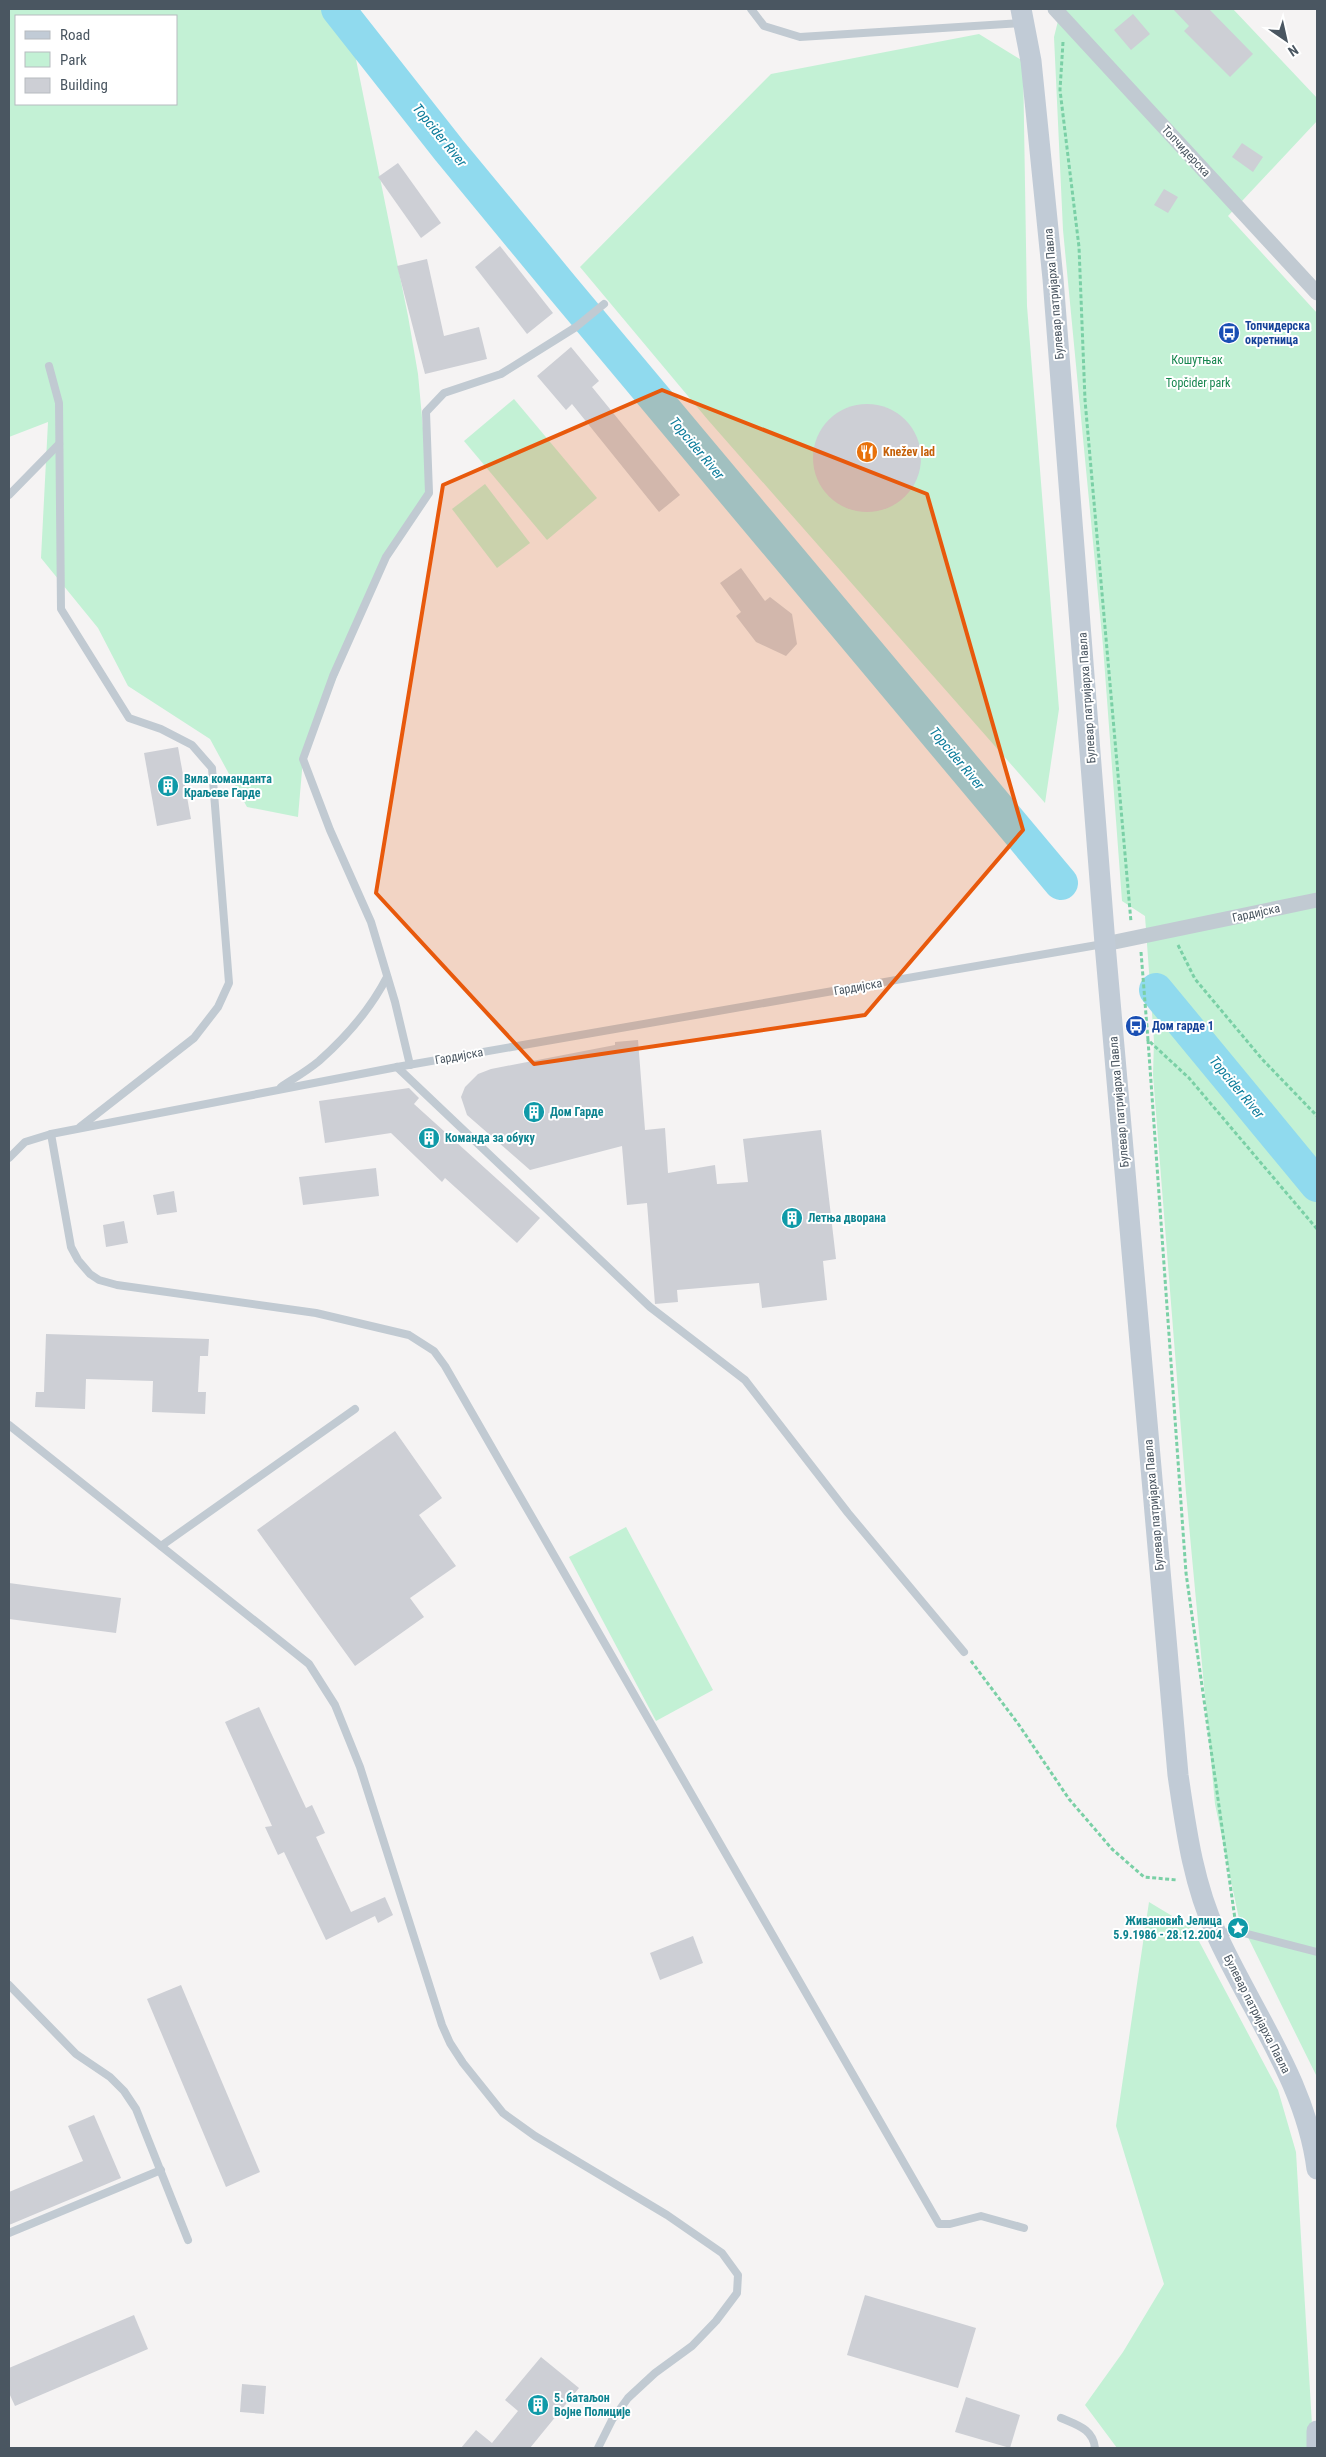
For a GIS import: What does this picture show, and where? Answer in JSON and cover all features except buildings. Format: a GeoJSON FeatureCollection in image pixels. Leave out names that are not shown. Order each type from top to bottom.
{"type":"FeatureCollection","features":[{"type":"Feature","properties":{"kind":"main road","name":"Булевар патријарха Павла"},"geometry":{"type":"LineString","coordinates":[[1023,16],[1054,289],[1105,944],[1178,1775],[1196,1882],[1226,1933],[1314,2130],[1317,2169]]}},
{"type":"Feature","properties":{"kind":"main road"},"geometry":{"type":"LineString","coordinates":[[1317,2431],[1317,2448]]}},
{"type":"Feature","properties":{"kind":"street","name":"Топчидерска"},"geometry":{"type":"LineString","coordinates":[[1060,14],[1317,293]]}},
{"type":"Feature","properties":{"kind":"street","name":"Гардијска"},"geometry":{"type":"LineString","coordinates":[[1105,944],[1317,900]]}},
{"type":"Feature","properties":{"kind":"lane"},"geometry":{"type":"LineString","coordinates":[[751,9],[764,26],[800,37],[1023,16]]}},
{"type":"Feature","properties":{"kind":"lane"},"geometry":{"type":"LineString","coordinates":[[410,1065],[371,922],[330,830],[303,759],[333,676],[386,557],[429,492],[426,412],[444,393],[500,374],[576,327],[604,304]]}},
{"type":"Feature","properties":{"kind":"lane"},"geometry":{"type":"LineString","coordinates":[[50,366],[59,403],[61,609],[129,718],[161,729],[192,745],[212,768],[229,983],[218,1007],[194,1038],[79,1128]]}},
{"type":"Feature","properties":{"kind":"lane"},"geometry":{"type":"LineString","coordinates":[[9,495],[59,444]]}},
{"type":"Feature","properties":{"kind":"lane","name":"Гардијска"},"geometry":{"type":"LineString","coordinates":[[9,1158],[25,1142],[79,1128],[397,1067],[1105,944]]}},
{"type":"Feature","properties":{"kind":"lane"},"geometry":{"type":"LineString","coordinates":[[277,1090],[319,1060],[353,1025],[378,994],[387,977]]}},
{"type":"Feature","properties":{"kind":"lane"},"geometry":{"type":"LineString","coordinates":[[397,1067],[650,1306],[745,1380],[848,1513],[964,1652]]}},
{"type":"Feature","properties":{"kind":"lane"},"geometry":{"type":"LineString","coordinates":[[51,1134],[71,1247],[84,1268],[100,1280],[117,1285],[316,1313],[409,1335],[434,1351],[445,1366],[939,2224],[950,2224],[981,2216],[1024,2228]]}},
{"type":"Feature","properties":{"kind":"lane"},"geometry":{"type":"LineString","coordinates":[[160,1546],[356,1409]]}},
{"type":"Feature","properties":{"kind":"lane"},"geometry":{"type":"LineString","coordinates":[[9,1425],[309,1664],[334,1705],[360,1767],[442,2025],[450,2043],[485,2093],[503,2113],[518,2125],[667,2215],[722,2253],[738,2275],[737,2293],[716,2321],[692,2346],[655,2373],[628,2398],[612,2420],[598,2448]]}},
{"type":"Feature","properties":{"kind":"lane"},"geometry":{"type":"LineString","coordinates":[[1226,1933],[1317,1952]]}},
{"type":"Feature","properties":{"kind":"lane"},"geometry":{"type":"LineString","coordinates":[[9,1985],[76,2054],[110,2077],[124,2091],[136,2109],[188,2240]]}},
{"type":"Feature","properties":{"kind":"lane"},"geometry":{"type":"LineString","coordinates":[[9,2234],[161,2170]]}},
{"type":"Feature","properties":{"kind":"lane"},"geometry":{"type":"LineString","coordinates":[[1061,2418],[1088,2430],[1094,2440],[1095,2448]]}},
{"type":"Feature","properties":{"kind":"path"},"geometry":{"type":"LineString","coordinates":[[1060,14],[1060,90],[1079,246],[1085,400],[1136,938],[1148,1040],[1186,1573],[1226,1933]]}},
{"type":"Feature","properties":{"kind":"path"},"geometry":{"type":"LineString","coordinates":[[1171,930],[1195,979],[1262,1058],[1317,1116]]}},
{"type":"Feature","properties":{"kind":"path"},"geometry":{"type":"LineString","coordinates":[[1148,1040],[1189,1078],[1317,1229]]}},
{"type":"Feature","properties":{"kind":"path"},"geometry":{"type":"LineString","coordinates":[[964,1652],[1019,1725],[1069,1799],[1112,1850],[1144,1877],[1196,1882]]}},
{"type":"Feature","properties":{"kind":"highlighted area"},"geometry":{"type":"Polygon","coordinates":[[[662,390],[927,494],[1023,830],[865,1015],[534,1064],[376,893],[443,485],[662,390]]]}},
{"type":"Feature","properties":{"kind":"green space"},"geometry":{"type":"Polygon","coordinates":[[[9,9],[338,9],[348,20],[408,316],[418,374],[429,493],[386,557],[303,759],[298,817],[247,807],[210,739],[128,686],[98,628],[41,558],[48,422],[9,437],[9,9]]]}},
{"type":"Feature","properties":{"kind":"green space","name":"Кошутњак"},"geometry":{"type":"Polygon","coordinates":[[[1061,9],[1233,9],[1317,98],[1317,121],[1228,216],[1317,313],[1317,2077],[1239,1919],[1215,1804],[1186,1493],[1153,1075],[1154,1041],[1145,916],[1122,901],[1103,646],[1063,230],[1054,37],[1061,9]]]}},
{"type":"Feature","properties":{"kind":"green space"},"geometry":{"type":"Polygon","coordinates":[[[979,34],[1023,61],[1027,306],[1059,709],[1045,803],[708,420],[580,267],[771,74],[979,34]]]}},
{"type":"Feature","properties":{"kind":"green space"},"geometry":{"type":"Polygon","coordinates":[[[514,399],[597,498],[547,540],[464,441],[514,399]]]}},
{"type":"Feature","properties":{"kind":"green space"},"geometry":{"type":"Polygon","coordinates":[[[485,484],[530,543],[497,568],[452,509],[485,484]]]}},
{"type":"Feature","properties":{"kind":"green space"},"geometry":{"type":"Polygon","coordinates":[[[626,1527],[713,1690],[656,1721],[569,1557],[626,1527]]]}},
{"type":"Feature","properties":{"kind":"green space"},"geometry":{"type":"Polygon","coordinates":[[[1149,1902],[1192,1928],[1278,2090],[1296,2152],[1312,2425],[1310,2448],[1117,2448],[1085,2405],[1123,2352],[1164,2284],[1116,2126],[1149,1902]]]}},
{"type":"Feature","properties":{"kind":"waterway","name":"Topcider River"},"geometry":{"type":"LineString","coordinates":[[338,9],[449,150],[562,287],[1061,883]]}},
{"type":"Feature","properties":{"kind":"waterway","name":"Topcider River"},"geometry":{"type":"LineString","coordinates":[[1156,990],[1317,1185]]}},
{"type":"Feature","properties":{"kind":"place","name":"Топчидерска окретница"},"geometry":{"type":"Point","coordinates":[1229,333]}},
{"type":"Feature","properties":{"kind":"place","name":"Knežev lad"},"geometry":{"type":"Point","coordinates":[867,452]}},
{"type":"Feature","properties":{"kind":"place","name":"Вила команданта Краљеве Гарде"},"geometry":{"type":"Point","coordinates":[168,786]}},
{"type":"Feature","properties":{"kind":"place","name":"Дом гарде 1"},"geometry":{"type":"Point","coordinates":[1136,1026]}},
{"type":"Feature","properties":{"kind":"place","name":"Дом Гарде"},"geometry":{"type":"Point","coordinates":[534,1112]}},
{"type":"Feature","properties":{"kind":"place","name":"Команда за обуку"},"geometry":{"type":"Point","coordinates":[429,1138]}},
{"type":"Feature","properties":{"kind":"place","name":"Летња дворана"},"geometry":{"type":"Point","coordinates":[792,1218]}},
{"type":"Feature","properties":{"kind":"place","name":"Живановић Јелица 5.9.1986 - 28.12.2004"},"geometry":{"type":"Point","coordinates":[1238,1928]}},
{"type":"Feature","properties":{"kind":"place","name":"5. батаљон Војне Полиције"},"geometry":{"type":"Point","coordinates":[538,2405]}},
{"type":"Feature","properties":{"kind":"park label","name":"Topčider park"},"geometry":{"type":"Point","coordinates":[1198,383]}}]}
